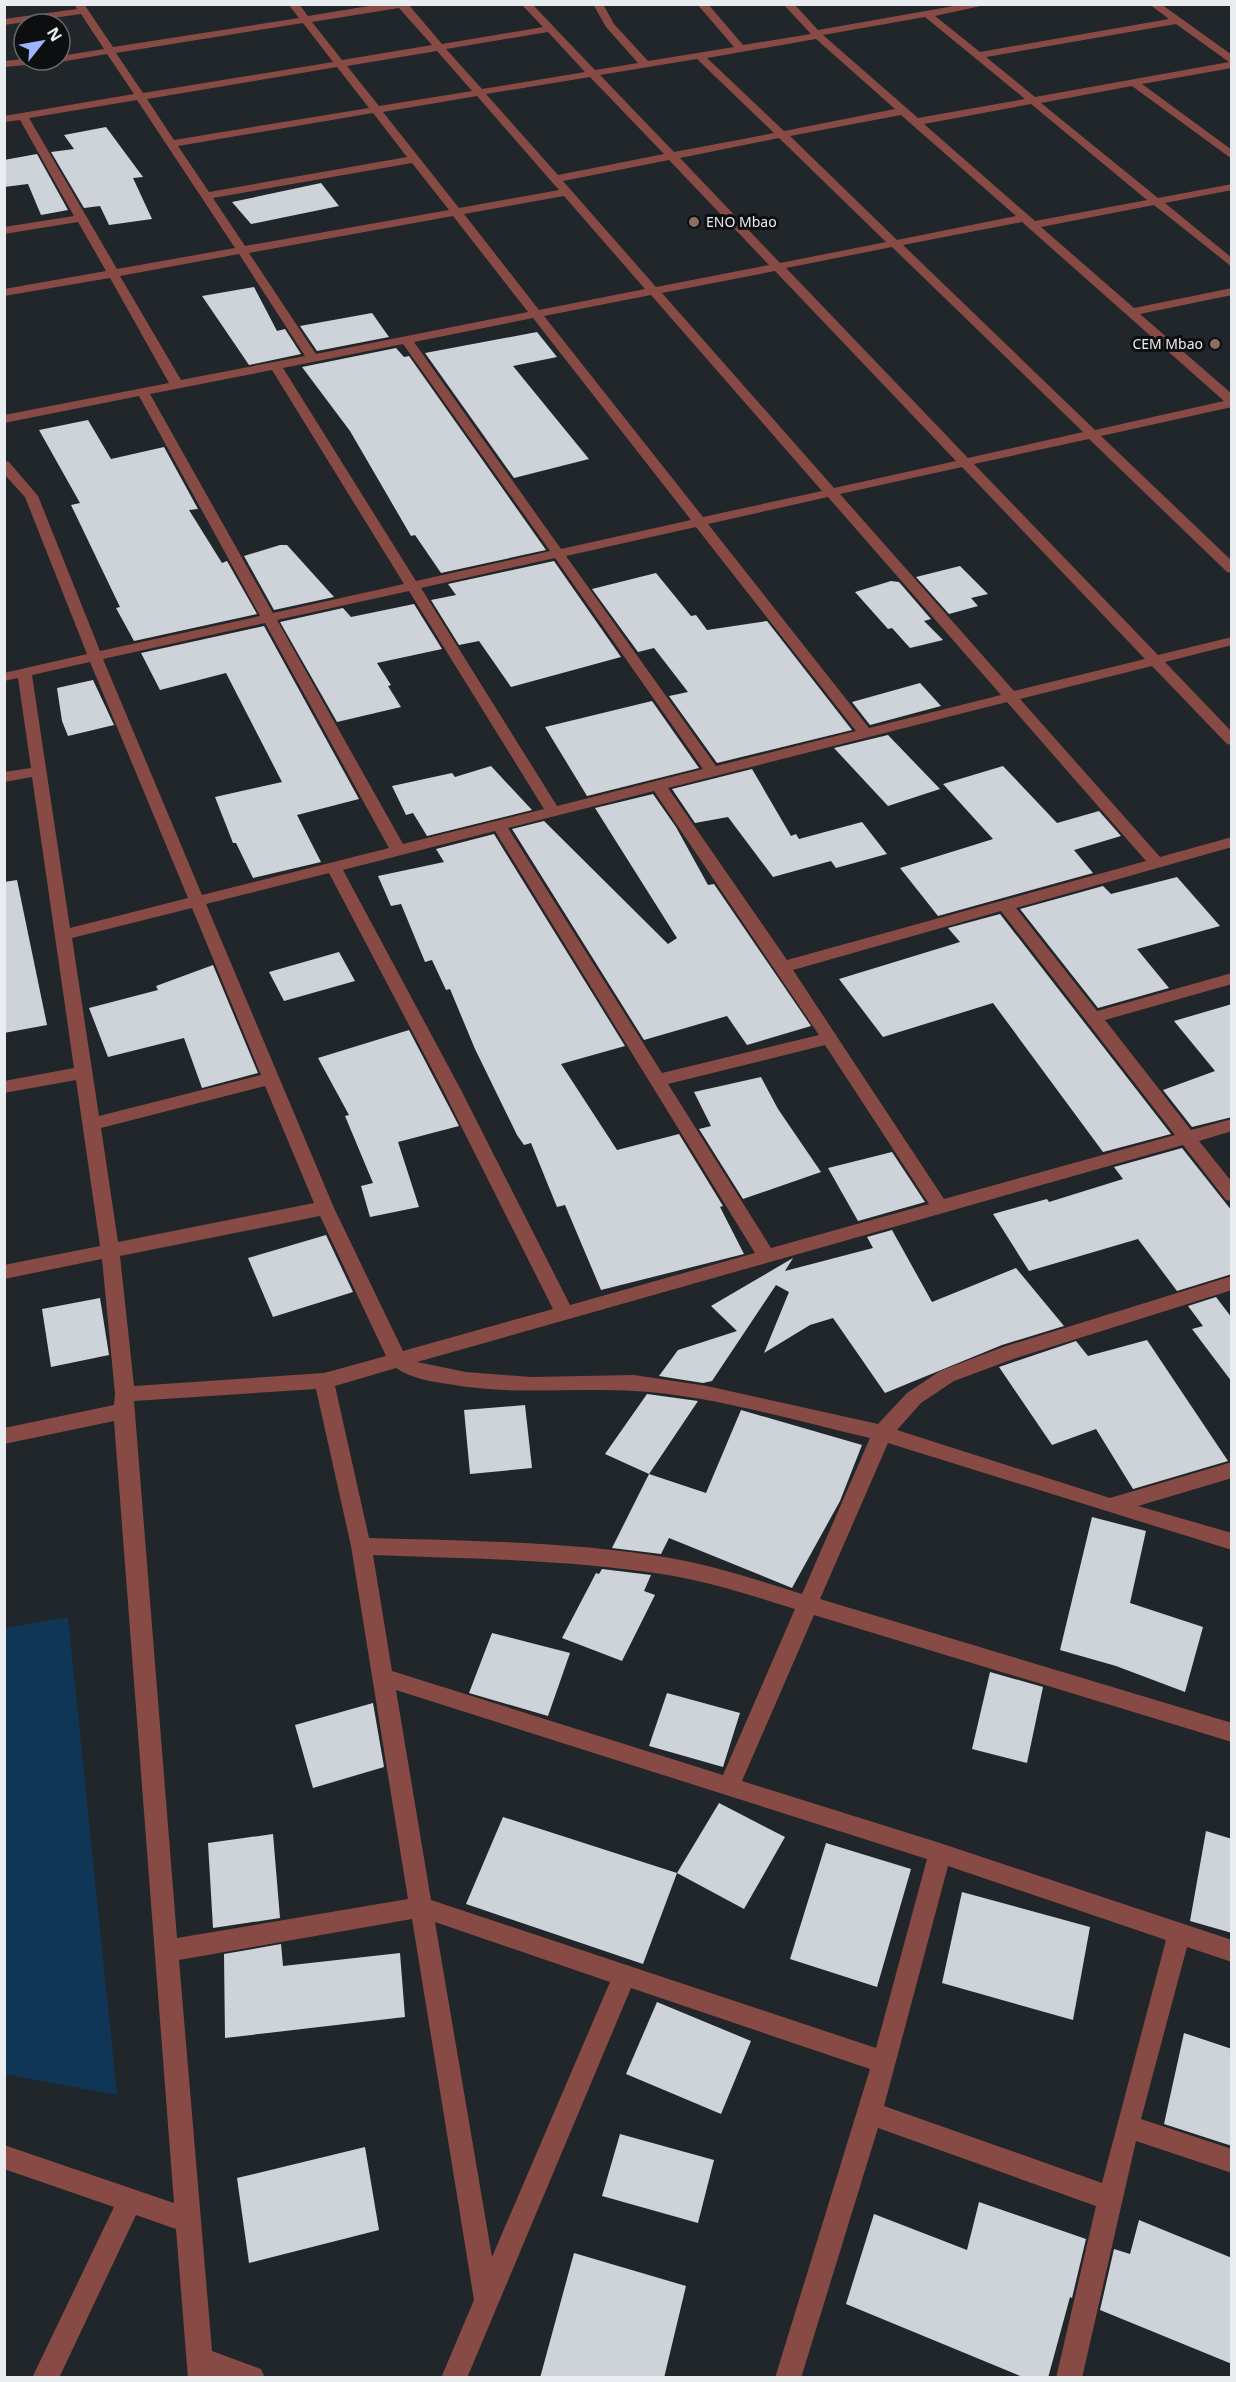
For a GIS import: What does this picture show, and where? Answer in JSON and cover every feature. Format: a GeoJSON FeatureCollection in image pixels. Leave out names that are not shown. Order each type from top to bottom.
{"type":"FeatureCollection","features":[{"type":"Feature","properties":{"kind":"street"},"geometry":{"type":"LineString","coordinates":[[292,4],[865,733]]}},
{"type":"Feature","properties":{"kind":"street"},"geometry":{"type":"LineString","coordinates":[[526,4],[1232,741]]}},
{"type":"Feature","properties":{"kind":"street"},"geometry":{"type":"LineString","coordinates":[[598,4],[610,25],[646,65]]}},
{"type":"Feature","properties":{"kind":"street"},"geometry":{"type":"LineString","coordinates":[[702,5],[716,4]]}},
{"type":"Feature","properties":{"kind":"street"},"geometry":{"type":"LineString","coordinates":[[788,4],[816,34],[1232,402]]}},
{"type":"Feature","properties":{"kind":"street"},"geometry":{"type":"LineString","coordinates":[[171,144],[741,49],[985,4]]}},
{"type":"Feature","properties":{"kind":"street"},"geometry":{"type":"LineString","coordinates":[[1154,4],[1232,60]]}},
{"type":"Feature","properties":{"kind":"street"},"geometry":{"type":"LineString","coordinates":[[72,57],[111,53],[402,5],[1157,862]]}},
{"type":"Feature","properties":{"kind":"street"},"geometry":{"type":"LineString","coordinates":[[702,5],[741,49]]}},
{"type":"Feature","properties":{"kind":"street"},"geometry":{"type":"LineString","coordinates":[[4,22],[81,8],[313,358]]}},
{"type":"Feature","properties":{"kind":"street"},"geometry":{"type":"LineString","coordinates":[[927,14],[1232,264]]}},
{"type":"Feature","properties":{"kind":"street"},"geometry":{"type":"LineString","coordinates":[[977,56],[1177,21]]}},
{"type":"Feature","properties":{"kind":"street"},"geometry":{"type":"LineString","coordinates":[[4,119],[550,29]]}},
{"type":"Feature","properties":{"kind":"street"},"geometry":{"type":"LineString","coordinates":[[699,56],[1232,569]]}},
{"type":"Feature","properties":{"kind":"street"},"geometry":{"type":"LineString","coordinates":[[916,122],[1232,65]]}},
{"type":"Feature","properties":{"kind":"street"},"geometry":{"type":"LineString","coordinates":[[1134,83],[1232,156]]}},
{"type":"Feature","properties":{"kind":"street"},"geometry":{"type":"LineString","coordinates":[[555,179],[903,111]]}},
{"type":"Feature","properties":{"kind":"street"},"geometry":{"type":"LineString","coordinates":[[23,116],[177,385]]}},
{"type":"Feature","properties":{"kind":"street"},"geometry":{"type":"LineString","coordinates":[[206,196],[414,159]]}},
{"type":"Feature","properties":{"kind":"street"},"geometry":{"type":"LineString","coordinates":[[4,419],[894,243],[1156,202],[1232,187]]}},
{"type":"Feature","properties":{"kind":"street"},"geometry":{"type":"LineString","coordinates":[[4,293],[567,192]]}},
{"type":"Feature","properties":{"kind":"street"},"geometry":{"type":"LineString","coordinates":[[4,231],[81,218]]}},
{"type":"Feature","properties":{"kind":"street"},"geometry":{"type":"LineString","coordinates":[[1131,312],[1232,291]]}},
{"type":"Feature","properties":{"kind":"street"},"geometry":{"type":"LineString","coordinates":[[406,339],[713,772]]}},
{"type":"Feature","properties":{"kind":"street"},"geometry":{"type":"LineString","coordinates":[[274,365],[553,812]]}},
{"type":"Feature","properties":{"kind":"street"},"geometry":{"type":"LineString","coordinates":[[142,391],[399,851]]}},
{"type":"Feature","properties":{"kind":"street"},"geometry":{"type":"LineString","coordinates":[[4,677],[1232,402]]}},
{"type":"Feature","properties":{"kind":"street"},"geometry":{"type":"LineString","coordinates":[[4,465],[31,496],[95,657],[325,1208],[397,1359],[416,1371],[466,1380],[531,1384],[634,1383],[707,1394],[882,1433],[1110,1506],[1232,1542]]}},
{"type":"Feature","properties":{"kind":"street"},"geometry":{"type":"LineString","coordinates":[[63,935],[1232,641]]}},
{"type":"Feature","properties":{"kind":"street"},"geometry":{"type":"LineString","coordinates":[[24,673],[110,1250],[200,2368],[252,2378]]}},
{"type":"Feature","properties":{"kind":"street"},"geometry":{"type":"LineString","coordinates":[[4,777],[38,771]]}},
{"type":"Feature","properties":{"kind":"street"},"geometry":{"type":"LineString","coordinates":[[658,785],[783,967],[940,1207]]}},
{"type":"Feature","properties":{"kind":"street"},"geometry":{"type":"LineString","coordinates":[[499,825],[766,1255]]}},
{"type":"Feature","properties":{"kind":"street"},"geometry":{"type":"LineString","coordinates":[[783,967],[1232,842]]}},
{"type":"Feature","properties":{"kind":"street"},"geometry":{"type":"LineString","coordinates":[[333,867],[452,1090],[564,1312]]}},
{"type":"Feature","properties":{"kind":"street"},"geometry":{"type":"LineString","coordinates":[[1005,905],[1232,1195]]}},
{"type":"Feature","properties":{"kind":"street"},"geometry":{"type":"LineString","coordinates":[[1094,1018],[1232,978]]}},
{"type":"Feature","properties":{"kind":"street"},"geometry":{"type":"LineString","coordinates":[[658,1080],[829,1038]]}},
{"type":"Feature","properties":{"kind":"street"},"geometry":{"type":"LineString","coordinates":[[4,1087],[84,1072]]}},
{"type":"Feature","properties":{"kind":"street"},"geometry":{"type":"LineString","coordinates":[[91,1124],[272,1078]]}},
{"type":"Feature","properties":{"kind":"street"},"geometry":{"type":"LineString","coordinates":[[4,1437],[124,1402],[324,1381],[1232,1125]]}},
{"type":"Feature","properties":{"kind":"street"},"geometry":{"type":"LineString","coordinates":[[5,1270],[325,1208]]}},
{"type":"Feature","properties":{"kind":"street"},"geometry":{"type":"LineString","coordinates":[[729,1786],[882,1433],[914,1398],[947,1376],[1010,1352],[1232,1283]]}},
{"type":"Feature","properties":{"kind":"street"},"geometry":{"type":"LineString","coordinates":[[324,1381],[361,1546],[487,2301]]}},
{"type":"Feature","properties":{"kind":"street"},"geometry":{"type":"LineString","coordinates":[[1110,1506],[1232,1470]]}},
{"type":"Feature","properties":{"kind":"street"},"geometry":{"type":"LineString","coordinates":[[361,1546],[632,1560],[712,1575],[1232,1733]]}},
{"type":"Feature","properties":{"kind":"street"},"geometry":{"type":"LineString","coordinates":[[383,1677],[940,1853],[1232,1951]]}},
{"type":"Feature","properties":{"kind":"street"},"geometry":{"type":"LineString","coordinates":[[788,2378],[870,2113],[940,1853]]}},
{"type":"Feature","properties":{"kind":"street"},"geometry":{"type":"LineString","coordinates":[[167,1951],[422,1907],[883,2062]]}},
{"type":"Feature","properties":{"kind":"street"},"geometry":{"type":"LineString","coordinates":[[1069,2378],[1127,2126],[1179,1935]]}},
{"type":"Feature","properties":{"kind":"street"},"geometry":{"type":"LineString","coordinates":[[454,2378],[625,1974]]}},
{"type":"Feature","properties":{"kind":"street"},"geometry":{"type":"LineString","coordinates":[[870,2113],[1110,2198]]}},
{"type":"Feature","properties":{"kind":"street"},"geometry":{"type":"LineString","coordinates":[[1127,2126],[1232,2161]]}},
{"type":"Feature","properties":{"kind":"street"},"geometry":{"type":"LineString","coordinates":[[4,2157],[188,2220]]}},
{"type":"Feature","properties":{"kind":"street"},"geometry":{"type":"LineString","coordinates":[[45,2378],[130,2200]]}},
{"type":"Feature","properties":{"kind":"shaded area"},"geometry":{"type":"Polygon","coordinates":[[[68,1617],[117,2095],[5,2074],[5,1628],[68,1617]]]}},
{"type":"Feature","properties":{"kind":"building"},"geometry":{"type":"Polygon","coordinates":[[[106,127],[143,177],[133,178],[152,219],[109,225],[100,206],[84,208],[51,152],[74,149],[64,135],[106,127]]]}},
{"type":"Feature","properties":{"kind":"building"},"geometry":{"type":"Polygon","coordinates":[[[37,154],[68,210],[41,215],[28,184],[4,187],[4,160],[37,154]]]}},
{"type":"Feature","properties":{"kind":"building"},"geometry":{"type":"Polygon","coordinates":[[[321,183],[339,206],[251,224],[232,202],[321,183]]]}},
{"type":"Feature","properties":{"kind":"building"},"geometry":{"type":"Polygon","coordinates":[[[254,287],[277,331],[285,329],[301,354],[249,365],[202,296],[254,287]]]}},
{"type":"Feature","properties":{"kind":"building"},"geometry":{"type":"Polygon","coordinates":[[[372,313],[389,337],[317,351],[300,326],[372,313]]]}},
{"type":"Feature","properties":{"kind":"building"},"geometry":{"type":"Polygon","coordinates":[[[537,332],[557,357],[513,366],[589,459],[514,478],[425,353],[537,332]]]}},
{"type":"Feature","properties":{"kind":"building"},"geometry":{"type":"Polygon","coordinates":[[[396,348],[404,357],[409,356],[546,550],[441,573],[415,535],[411,536],[350,431],[302,367],[396,348]]]}},
{"type":"Feature","properties":{"kind":"building"},"geometry":{"type":"Polygon","coordinates":[[[88,420],[111,459],[164,447],[198,509],[189,510],[222,563],[227,561],[257,614],[134,641],[116,608],[120,607],[71,505],[80,503],[39,430],[88,420]]]}},
{"type":"Feature","properties":{"kind":"building"},"geometry":{"type":"Polygon","coordinates":[[[287,545],[334,597],[274,610],[244,556],[287,545]]]}},
{"type":"Feature","properties":{"kind":"building"},"geometry":{"type":"Polygon","coordinates":[[[554,561],[621,657],[511,687],[479,641],[459,645],[431,600],[456,595],[448,584],[554,561]]]}},
{"type":"Feature","properties":{"kind":"building"},"geometry":{"type":"Polygon","coordinates":[[[960,566],[988,594],[971,598],[978,606],[949,614],[916,577],[960,566]]]}},
{"type":"Feature","properties":{"kind":"building"},"geometry":{"type":"Polygon","coordinates":[[[656,573],[691,616],[696,615],[707,630],[767,621],[852,730],[717,763],[669,696],[688,692],[654,648],[638,652],[592,589],[656,573]]]}},
{"type":"Feature","properties":{"kind":"building"},"geometry":{"type":"Polygon","coordinates":[[[891,581],[899,582],[931,619],[924,621],[943,640],[910,648],[892,628],[888,629],[855,592],[891,581]]]}},
{"type":"Feature","properties":{"kind":"building"},"geometry":{"type":"Polygon","coordinates":[[[414,604],[442,649],[377,663],[401,707],[337,722],[280,622],[343,608],[351,617],[414,604]]]}},
{"type":"Feature","properties":{"kind":"building"},"geometry":{"type":"Polygon","coordinates":[[[264,626],[359,799],[297,815],[321,862],[253,878],[236,843],[233,843],[215,797],[282,782],[226,673],[160,690],[141,653],[264,626]]]}},
{"type":"Feature","properties":{"kind":"building"},"geometry":{"type":"Polygon","coordinates":[[[93,680],[114,725],[68,736],[62,721],[57,688],[93,680]]]}},
{"type":"Feature","properties":{"kind":"building"},"geometry":{"type":"Polygon","coordinates":[[[920,683],[941,706],[870,725],[852,702],[920,683]]]}},
{"type":"Feature","properties":{"kind":"building"},"geometry":{"type":"Polygon","coordinates":[[[652,701],[699,768],[587,796],[545,727],[652,701]]]}},
{"type":"Feature","properties":{"kind":"building"},"geometry":{"type":"Polygon","coordinates":[[[888,735],[940,789],[888,806],[834,748],[888,735]]]}},
{"type":"Feature","properties":{"kind":"building"},"geometry":{"type":"Polygon","coordinates":[[[491,766],[532,810],[427,836],[413,813],[406,815],[392,786],[452,773],[455,777],[491,766]]]}},
{"type":"Feature","properties":{"kind":"building"},"geometry":{"type":"Polygon","coordinates":[[[1003,766],[1057,823],[1099,811],[1121,836],[1074,850],[1093,873],[938,916],[900,868],[993,839],[943,784],[1003,766]]]}},
{"type":"Feature","properties":{"kind":"building"},"geometry":{"type":"Polygon","coordinates":[[[752,769],[791,836],[796,834],[799,839],[862,822],[887,854],[836,868],[831,861],[773,877],[728,817],[695,823],[672,789],[752,769]]]}},
{"type":"Feature","properties":{"kind":"building"},"geometry":{"type":"Polygon","coordinates":[[[653,794],[676,827],[708,885],[714,884],[811,1026],[747,1045],[727,1016],[644,1040],[512,829],[544,821],[668,944],[677,938],[595,808],[653,794]]]}},
{"type":"Feature","properties":{"kind":"building"},"geometry":{"type":"Polygon","coordinates":[[[494,834],[625,1046],[561,1064],[617,1150],[679,1134],[723,1206],[720,1207],[744,1254],[601,1290],[565,1205],[557,1207],[531,1143],[524,1145],[517,1135],[475,1049],[450,989],[446,990],[432,960],[425,962],[401,904],[391,906],[378,876],[444,862],[436,849],[494,834]]]}},
{"type":"Feature","properties":{"kind":"building"},"geometry":{"type":"Polygon","coordinates":[[[1177,877],[1220,926],[1137,949],[1169,988],[1098,1008],[1020,909],[1103,886],[1111,894],[1177,877]]]}},
{"type":"Feature","properties":{"kind":"building"},"geometry":{"type":"Polygon","coordinates":[[[17,880],[47,1025],[4,1033],[4,882],[17,880]]]}},
{"type":"Feature","properties":{"kind":"building"},"geometry":{"type":"Polygon","coordinates":[[[1000,914],[1171,1134],[1103,1152],[993,1003],[883,1037],[839,979],[960,942],[948,928],[1000,914]]]}},
{"type":"Feature","properties":{"kind":"building"},"geometry":{"type":"Polygon","coordinates":[[[339,952],[355,981],[284,1001],[269,972],[339,952]]]}},
{"type":"Feature","properties":{"kind":"building"},"geometry":{"type":"Polygon","coordinates":[[[213,965],[258,1073],[202,1088],[184,1038],[108,1057],[89,1008],[158,990],[156,986],[213,965]]]}},
{"type":"Feature","properties":{"kind":"building"},"geometry":{"type":"Polygon","coordinates":[[[1232,1004],[1232,1117],[1192,1127],[1163,1090],[1215,1071],[1174,1021],[1232,1004]]]}},
{"type":"Feature","properties":{"kind":"building"},"geometry":{"type":"Polygon","coordinates":[[[409,1030],[459,1126],[398,1142],[419,1207],[370,1217],[361,1186],[373,1183],[345,1116],[349,1115],[318,1058],[409,1030]]]}},
{"type":"Feature","properties":{"kind":"building"},"geometry":{"type":"Polygon","coordinates":[[[761,1077],[778,1109],[821,1172],[743,1199],[699,1129],[711,1126],[694,1092],[761,1077]]]}},
{"type":"Feature","properties":{"kind":"building"},"geometry":{"type":"Polygon","coordinates":[[[1182,1148],[1232,1211],[1232,1274],[1177,1291],[1138,1239],[1029,1271],[993,1214],[1047,1199],[1049,1202],[1123,1179],[1114,1167],[1182,1148]]]}},
{"type":"Feature","properties":{"kind":"building"},"geometry":{"type":"Polygon","coordinates":[[[892,1152],[925,1202],[858,1221],[828,1168],[892,1152]]]}},
{"type":"Feature","properties":{"kind":"building"},"geometry":{"type":"Polygon","coordinates":[[[892,1230],[932,1302],[1016,1268],[1064,1326],[1002,1345],[885,1393],[833,1318],[810,1325],[764,1353],[789,1292],[776,1285],[712,1381],[703,1383],[659,1376],[678,1350],[737,1331],[711,1306],[793,1258],[785,1271],[873,1248],[867,1237],[892,1230]]]}},
{"type":"Feature","properties":{"kind":"building"},"geometry":{"type":"Polygon","coordinates":[[[326,1235],[353,1292],[273,1317],[248,1258],[326,1235]]]}},
{"type":"Feature","properties":{"kind":"building"},"geometry":{"type":"Polygon","coordinates":[[[1216,1297],[1232,1318],[1232,1382],[1192,1329],[1203,1326],[1188,1306],[1216,1297]]]}},
{"type":"Feature","properties":{"kind":"building"},"geometry":{"type":"Polygon","coordinates":[[[100,1298],[109,1355],[51,1367],[42,1309],[100,1298]]]}},
{"type":"Feature","properties":{"kind":"building"},"geometry":{"type":"Polygon","coordinates":[[[1147,1340],[1228,1461],[1133,1489],[1096,1429],[1052,1445],[999,1367],[1076,1341],[1088,1356],[1147,1340]]]}},
{"type":"Feature","properties":{"kind":"building"},"geometry":{"type":"Polygon","coordinates":[[[647,1394],[698,1401],[649,1474],[605,1454],[647,1394]]]}},
{"type":"Feature","properties":{"kind":"building"},"geometry":{"type":"Polygon","coordinates":[[[525,1405],[532,1468],[470,1474],[464,1410],[525,1405]]]}},
{"type":"Feature","properties":{"kind":"building"},"geometry":{"type":"Polygon","coordinates":[[[741,1410],[862,1445],[840,1501],[792,1588],[669,1538],[661,1554],[612,1548],[649,1474],[706,1493],[741,1410]]]}},
{"type":"Feature","properties":{"kind":"building"},"geometry":{"type":"Polygon","coordinates":[[[1092,1517],[1146,1531],[1130,1603],[1203,1627],[1185,1692],[1116,1666],[1060,1650],[1092,1517]]]}},
{"type":"Feature","properties":{"kind":"building"},"geometry":{"type":"Polygon","coordinates":[[[602,1569],[651,1575],[644,1591],[655,1595],[622,1661],[562,1638],[596,1573],[599,1574],[602,1569]]]}},
{"type":"Feature","properties":{"kind":"building"},"geometry":{"type":"Polygon","coordinates":[[[492,1633],[570,1653],[548,1716],[469,1693],[492,1633]]]}},
{"type":"Feature","properties":{"kind":"building"},"geometry":{"type":"Polygon","coordinates":[[[990,1672],[1043,1687],[1027,1763],[972,1749],[990,1672]]]}},
{"type":"Feature","properties":{"kind":"building"},"geometry":{"type":"Polygon","coordinates":[[[667,1693],[740,1713],[723,1767],[649,1746],[667,1693]]]}},
{"type":"Feature","properties":{"kind":"building"},"geometry":{"type":"Polygon","coordinates":[[[373,1703],[384,1767],[313,1788],[295,1725],[373,1703]]]}},
{"type":"Feature","properties":{"kind":"building"},"geometry":{"type":"Polygon","coordinates":[[[719,1803],[785,1837],[744,1909],[677,1873],[719,1803]]]}},
{"type":"Feature","properties":{"kind":"building"},"geometry":{"type":"Polygon","coordinates":[[[503,1817],[677,1873],[643,1964],[466,1904],[503,1817]]]}},
{"type":"Feature","properties":{"kind":"building"},"geometry":{"type":"Polygon","coordinates":[[[1206,1831],[1232,1839],[1232,1933],[1190,1921],[1206,1831]]]}},
{"type":"Feature","properties":{"kind":"building"},"geometry":{"type":"Polygon","coordinates":[[[273,1834],[280,1918],[213,1928],[208,1843],[273,1834]]]}},
{"type":"Feature","properties":{"kind":"building"},"geometry":{"type":"Polygon","coordinates":[[[826,1843],[911,1869],[877,1987],[790,1959],[826,1843]]]}},
{"type":"Feature","properties":{"kind":"building"},"geometry":{"type":"Polygon","coordinates":[[[962,1892],[1090,1927],[1073,2020],[942,1983],[962,1892]]]}},
{"type":"Feature","properties":{"kind":"building"},"geometry":{"type":"Polygon","coordinates":[[[281,1944],[283,1966],[400,1953],[405,2017],[225,2038],[224,1954],[281,1944]]]}},
{"type":"Feature","properties":{"kind":"building"},"geometry":{"type":"Polygon","coordinates":[[[657,2002],[751,2041],[721,2114],[626,2074],[657,2002]]]}},
{"type":"Feature","properties":{"kind":"building"},"geometry":{"type":"Polygon","coordinates":[[[1184,2033],[1232,2049],[1232,2146],[1164,2124],[1184,2033]]]}},
{"type":"Feature","properties":{"kind":"building"},"geometry":{"type":"Polygon","coordinates":[[[620,2134],[714,2160],[698,2223],[602,2196],[620,2134]]]}},
{"type":"Feature","properties":{"kind":"building"},"geometry":{"type":"Polygon","coordinates":[[[365,2147],[379,2230],[249,2263],[237,2178],[365,2147]]]}},
{"type":"Feature","properties":{"kind":"building"},"geometry":{"type":"Polygon","coordinates":[[[979,2202],[1086,2239],[1072,2298],[1070,2297],[1048,2378],[1025,2378],[846,2304],[874,2214],[967,2250],[979,2202]]]}},
{"type":"Feature","properties":{"kind":"building"},"geometry":{"type":"Polygon","coordinates":[[[1139,2220],[1232,2258],[1232,2364],[1100,2310],[1114,2249],[1130,2254],[1139,2220]]]}},
{"type":"Feature","properties":{"kind":"building"},"geometry":{"type":"Polygon","coordinates":[[[574,2253],[686,2286],[664,2378],[540,2378],[574,2253]]]}},
{"type":"Feature","properties":{"kind":"place","name":"ENO Mbao"},"geometry":{"type":"Point","coordinates":[694,222]}},
{"type":"Feature","properties":{"kind":"place","name":"CEM Mbao"},"geometry":{"type":"Point","coordinates":[1215,344]}}]}
